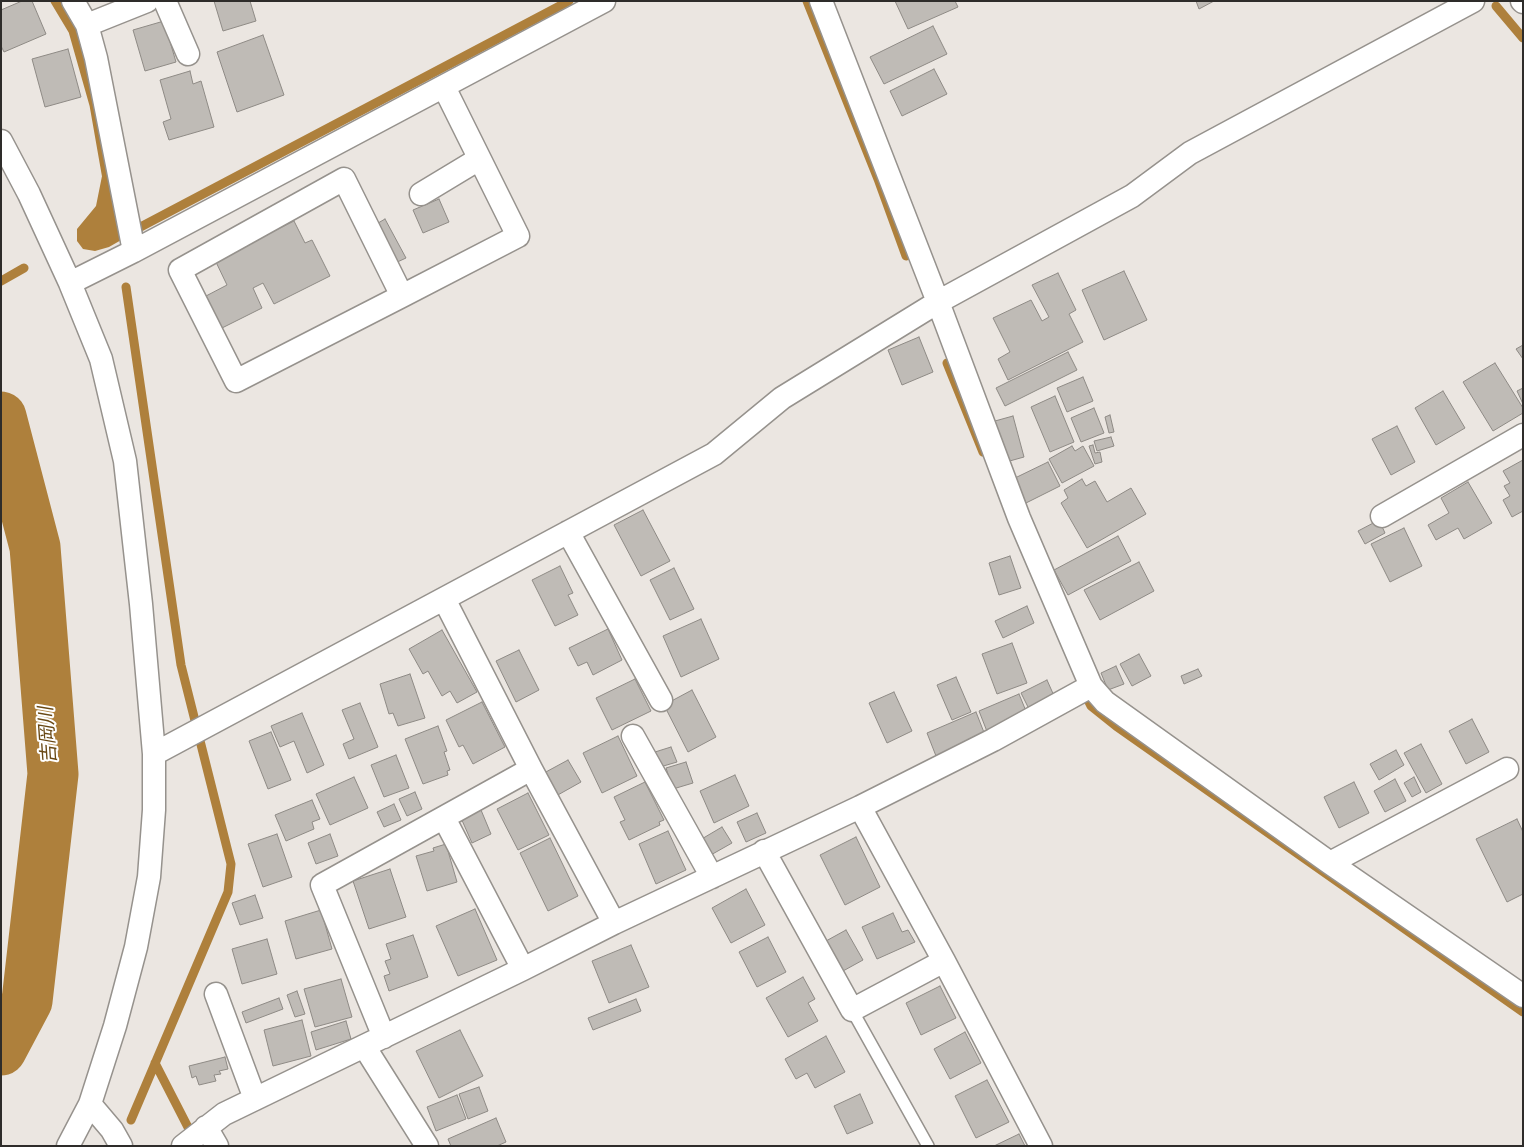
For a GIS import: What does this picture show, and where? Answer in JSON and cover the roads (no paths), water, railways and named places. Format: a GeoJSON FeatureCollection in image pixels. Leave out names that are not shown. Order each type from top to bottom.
{"type":"FeatureCollection","features":[{"type":"Feature","properties":{"kind":"street"},"geometry":{"type":"LineString","coordinates":[[74,1],[87,24],[96,58],[130,238]]}},
{"type":"Feature","properties":{"kind":"street"},"geometry":{"type":"LineString","coordinates":[[87,24],[147,1]]}},
{"type":"Feature","properties":{"kind":"street"},"geometry":{"type":"LineString","coordinates":[[165,1],[188,54]]}},
{"type":"Feature","properties":{"kind":"street"},"geometry":{"type":"LineString","coordinates":[[70,283],[130,238],[444,87],[604,1]]}},
{"type":"Feature","properties":{"kind":"street"},"geometry":{"type":"LineString","coordinates":[[821,1],[1085,689],[1330,863],[1523,996]]}},
{"type":"Feature","properties":{"kind":"street"},"geometry":{"type":"LineString","coordinates":[[154,754],[714,454],[782,398],[938,302],[1132,196],[1190,153],[1473,1]]}},
{"type":"Feature","properties":{"kind":"street"},"geometry":{"type":"LineString","coordinates":[[402,296],[344,179],[180,270],[236,381],[402,296],[518,236],[444,87]]}},
{"type":"Feature","properties":{"kind":"street"},"geometry":{"type":"LineString","coordinates":[[1,140],[29,194],[70,283],[101,359],[125,461],[141,604],[154,754],[154,810],[149,877],[136,947],[115,1026],[90,1104],[68,1146]]}},
{"type":"Feature","properties":{"kind":"street"},"geometry":{"type":"LineString","coordinates":[[421,194],[479,158]]}},
{"type":"Feature","properties":{"kind":"street"},"geometry":{"type":"LineString","coordinates":[[1382,516],[1523,435]]}},
{"type":"Feature","properties":{"kind":"street"},"geometry":{"type":"LineString","coordinates":[[568,532],[661,700]]}},
{"type":"Feature","properties":{"kind":"street"},"geometry":{"type":"LineString","coordinates":[[444,599],[530,769],[614,923]]}},
{"type":"Feature","properties":{"kind":"street"},"geometry":{"type":"LineString","coordinates":[[198,1139],[224,1114],[255,1098],[523,970],[614,923],[860,807],[993,740],[1085,689]]}},
{"type":"Feature","properties":{"kind":"street"},"geometry":{"type":"LineString","coordinates":[[633,736],[712,877]]}},
{"type":"Feature","properties":{"kind":"street"},"geometry":{"type":"LineString","coordinates":[[427,1146],[374,1041],[322,886],[530,769]]}},
{"type":"Feature","properties":{"kind":"street"},"geometry":{"type":"LineString","coordinates":[[1330,863],[1507,770]]}},
{"type":"Feature","properties":{"kind":"street"},"geometry":{"type":"LineString","coordinates":[[860,807],[944,961],[1041,1146]]}},
{"type":"Feature","properties":{"kind":"street"},"geometry":{"type":"LineString","coordinates":[[444,818],[523,970]]}},
{"type":"Feature","properties":{"kind":"street"},"geometry":{"type":"LineString","coordinates":[[764,851],[852,1010],[944,961]]}},
{"type":"Feature","properties":{"kind":"street"},"geometry":{"type":"LineString","coordinates":[[216,994],[255,1098]]}},
{"type":"Feature","properties":{"kind":"street"},"geometry":{"type":"LineString","coordinates":[[90,1104],[112,1130],[121,1146]]}},
{"type":"Feature","properties":{"kind":"lane"},"geometry":{"type":"LineString","coordinates":[[852,1010],[928,1146]]}},
{"type":"Feature","properties":{"kind":"waterway"},"geometry":{"type":"LineString","coordinates":[[55,1],[73,31],[94,105],[107,179]]}},
{"type":"Feature","properties":{"kind":"waterway"},"geometry":{"type":"LineString","coordinates":[[131,232],[569,1]]}},
{"type":"Feature","properties":{"kind":"waterway"},"geometry":{"type":"LineString","coordinates":[[807,1],[878,179],[906,256]]}},
{"type":"Feature","properties":{"kind":"waterway"},"geometry":{"type":"LineString","coordinates":[[1496,6],[1523,38]]}},
{"type":"Feature","properties":{"kind":"waterway"},"geometry":{"type":"LineString","coordinates":[[1,281],[24,268]]}},
{"type":"Feature","properties":{"kind":"waterway"},"geometry":{"type":"LineString","coordinates":[[126,287],[181,665],[231,864],[228,892],[131,1120]]}},
{"type":"Feature","properties":{"kind":"waterway"},"geometry":{"type":"LineString","coordinates":[[947,363],[983,452]]}},
{"type":"Feature","properties":{"kind":"waterway","name":"吉岡川"},"geometry":{"type":"LineString","coordinates":[[1,417],[35,547],[53,774],[27,1001],[1,1050]]}},
{"type":"Feature","properties":{"kind":"waterway"},"geometry":{"type":"LineString","coordinates":[[1083,690],[1091,706],[1116,726],[1523,1012]]}},
{"type":"Feature","properties":{"kind":"waterway"},"geometry":{"type":"LineString","coordinates":[[155,1063],[193,1137]]}}]}
